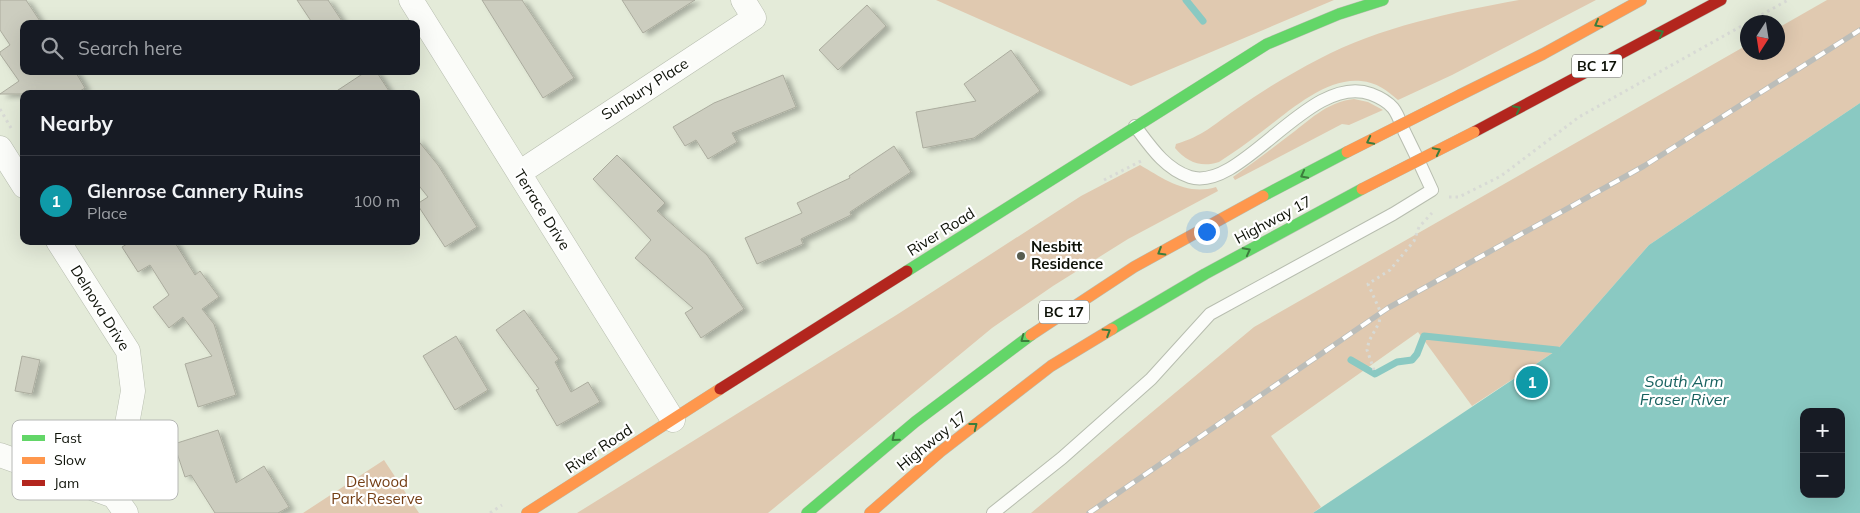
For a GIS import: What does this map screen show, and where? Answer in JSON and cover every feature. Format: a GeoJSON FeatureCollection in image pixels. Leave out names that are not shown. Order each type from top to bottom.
{"type":"FeatureCollection","features":[{"type":"Feature","properties":{"kind":"main road","name":"River Road"},"geometry":{"type":"LineString","coordinates":[[527,513],[1267,44],[1316,23],[1383,0]]}},
{"type":"Feature","properties":{"kind":"main road","name":"Highway 17"},"geometry":{"type":"LineString","coordinates":[[808,513],[919,418],[1040,328],[1106,284],[1187,236],[1347,152],[1543,54],[1641,0]]}},
{"type":"Feature","properties":{"kind":"main road","name":"Highway 17"},"geometry":{"type":"LineString","coordinates":[[870,513],[940,452],[1051,366],[1205,274],[1721,0]]}},
{"type":"Feature","properties":{"kind":"street","name":"Terrace Drive"},"geometry":{"type":"LineString","coordinates":[[411,0],[673,420]]}},
{"type":"Feature","properties":{"kind":"street","name":"Sunbury Place"},"geometry":{"type":"LineString","coordinates":[[519,173],[754,18],[743,0]]}},
{"type":"Feature","properties":{"kind":"street"},"geometry":{"type":"LineString","coordinates":[[0,148],[20,180]]}},
{"type":"Feature","properties":{"kind":"street","name":"Delnova Drive"},"geometry":{"type":"LineString","coordinates":[[61,245],[128,351],[133,391],[130,420]]}},
{"type":"Feature","properties":{"kind":"street"},"geometry":{"type":"LineString","coordinates":[[0,455],[12,460]]}},
{"type":"Feature","properties":{"kind":"street"},"geometry":{"type":"LineString","coordinates":[[108,500],[120,505]]}},
{"type":"Feature","properties":{"kind":"lane"},"geometry":{"type":"LineString","coordinates":[[993,513],[1062,458],[1152,380],[1210,314],[1393,214],[1432,190],[1394,108],[1381,97],[1364,91],[1344,91],[1315,104],[1229,169],[1210,177],[1192,177],[1177,172],[1156,154],[1135,126]]}},
{"type":"Feature","properties":{"kind":"path"},"geometry":{"type":"LineString","coordinates":[[1432,190],[1445,196],[1459,197],[1493,181],[1525,160],[1578,117],[1788,0]]}},
{"type":"Feature","properties":{"kind":"path"},"geometry":{"type":"LineString","coordinates":[[1374,370],[1367,350],[1369,341],[1379,323],[1381,313],[1368,284],[1390,270],[1414,241],[1419,227],[1436,208],[1432,190]]}},
{"type":"Feature","properties":{"kind":"green space"},"geometry":{"type":"Polygon","coordinates":[[[936,0],[1334,0],[1131,86],[936,0]]]}},
{"type":"Feature","properties":{"kind":"green space"},"geometry":{"type":"Polygon","coordinates":[[[1519,0],[1596,0],[1452,75],[1398,100],[1386,90],[1372,83],[1347,81],[1320,90],[1307,98],[1219,162],[1200,164],[1184,157],[1175,148],[1176,144],[1201,134],[1276,83],[1342,48],[1391,29],[1468,10],[1519,0]]]}},
{"type":"Feature","properties":{"kind":"green space"},"geometry":{"type":"Polygon","coordinates":[[[1827,0],[1860,0],[1860,103],[1649,245],[1557,350],[1472,406],[1418,332],[1271,436],[1321,507],[1313,513],[1031,513],[1254,327],[1740,49],[1740,60],[1785,60],[1785,24],[1827,0]]]}},
{"type":"Feature","properties":{"kind":"green space"},"geometry":{"type":"Polygon","coordinates":[[[1354,99],[1368,102],[1383,110],[1349,125],[1342,124],[1235,180],[1233,177],[1318,113],[1335,104],[1354,99]]]}},
{"type":"Feature","properties":{"kind":"green space"},"geometry":{"type":"Polygon","coordinates":[[[1140,165],[1176,185],[1195,189],[1216,187],[1218,191],[1128,239],[1053,286],[992,328],[768,513],[577,513],[898,314],[1081,196],[1140,165]]]}},
{"type":"Feature","properties":{"kind":"green space","name":"Delwood Park Reserve"},"geometry":{"type":"Polygon","coordinates":[[[384,460],[419,513],[303,513],[384,460]]]}},
{"type":"Feature","properties":{"kind":"water","name":"South Arm Fraser River"},"geometry":{"type":"Polygon","coordinates":[[[1860,103],[1860,513],[1313,513],[1557,350],[1649,245],[1860,103]]]}},
{"type":"Feature","properties":{"kind":"building"},"geometry":{"type":"Polygon","coordinates":[[[0,0],[26,0],[39,20],[20,20],[20,75],[77,75],[85,88],[82,90],[20,90],[20,94],[0,94],[19,81],[0,54],[10,45],[0,30],[0,0]]]}},
{"type":"Feature","properties":{"kind":"building"},"geometry":{"type":"Polygon","coordinates":[[[297,0],[328,0],[341,20],[310,20],[297,0]]]}},
{"type":"Feature","properties":{"kind":"building"},"geometry":{"type":"Polygon","coordinates":[[[482,0],[522,0],[574,78],[543,98],[482,0]]]}},
{"type":"Feature","properties":{"kind":"building"},"geometry":{"type":"Polygon","coordinates":[[[622,0],[695,0],[643,33],[622,0]]]}},
{"type":"Feature","properties":{"kind":"building"},"geometry":{"type":"Polygon","coordinates":[[[867,5],[886,26],[838,70],[819,50],[867,5]]]}},
{"type":"Feature","properties":{"kind":"building"},"geometry":{"type":"Polygon","coordinates":[[[1011,50],[1040,91],[974,138],[923,148],[916,112],[976,101],[964,84],[1011,50]]]}},
{"type":"Feature","properties":{"kind":"building"},"geometry":{"type":"Polygon","coordinates":[[[361,75],[379,75],[388,90],[338,90],[361,75]]]}},
{"type":"Feature","properties":{"kind":"building"},"geometry":{"type":"Polygon","coordinates":[[[783,75],[796,107],[732,133],[737,142],[708,159],[696,140],[685,146],[673,127],[714,103],[783,75]]]}},
{"type":"Feature","properties":{"kind":"building"},"geometry":{"type":"Polygon","coordinates":[[[420,143],[438,165],[477,227],[445,247],[420,209],[420,202],[428,197],[420,187],[420,143]]]}},
{"type":"Feature","properties":{"kind":"building"},"geometry":{"type":"Polygon","coordinates":[[[894,146],[911,172],[850,212],[851,215],[801,239],[803,244],[757,264],[745,238],[802,213],[797,203],[850,178],[849,176],[894,146]]]}},
{"type":"Feature","properties":{"kind":"building"},"geometry":{"type":"Polygon","coordinates":[[[617,155],[665,203],[657,211],[707,255],[744,309],[701,338],[685,313],[693,308],[635,258],[651,240],[593,179],[617,155]]]}},
{"type":"Feature","properties":{"kind":"building"},"geometry":{"type":"Polygon","coordinates":[[[125,245],[176,245],[195,275],[200,271],[219,297],[202,309],[214,324],[236,395],[198,407],[185,364],[212,356],[183,317],[169,328],[153,307],[169,295],[150,265],[138,272],[122,247],[125,245]]]}},
{"type":"Feature","properties":{"kind":"building"},"geometry":{"type":"Polygon","coordinates":[[[524,310],[559,359],[555,362],[571,392],[588,382],[600,402],[557,426],[536,390],[539,389],[496,330],[524,310]]]}},
{"type":"Feature","properties":{"kind":"building"},"geometry":{"type":"Polygon","coordinates":[[[456,336],[488,390],[455,410],[423,356],[456,336]]]}},
{"type":"Feature","properties":{"kind":"building"},"geometry":{"type":"Polygon","coordinates":[[[22,356],[40,360],[32,394],[15,391],[22,356]]]}},
{"type":"Feature","properties":{"kind":"building"},"geometry":{"type":"Polygon","coordinates":[[[218,430],[236,483],[264,466],[289,507],[278,513],[215,513],[191,475],[185,477],[178,456],[178,443],[218,430]]]}},
{"type":"Feature","properties":{"kind":"waterway"},"geometry":{"type":"LineString","coordinates":[[1186,0],[1203,21]]}},
{"type":"Feature","properties":{"kind":"waterway"},"geometry":{"type":"LineString","coordinates":[[1351,360],[1375,374],[1397,362],[1412,360],[1417,354],[1424,336],[1557,350]]}},
{"type":"Feature","properties":{"kind":"railway"},"geometry":{"type":"LineString","coordinates":[[1089,513],[1388,308],[1644,166],[1860,30]]}},
{"type":"Feature","properties":{"kind":"traffic: fast"},"geometry":{"type":"LineString","coordinates":[[907,271],[1267,44],[1339,14],[1383,0]]}},
{"type":"Feature","properties":{"kind":"traffic: fast"},"geometry":{"type":"LineString","coordinates":[[1263,196],[1347,152]]}},
{"type":"Feature","properties":{"kind":"traffic: fast"},"geometry":{"type":"LineString","coordinates":[[1112,329],[1205,274],[1362,189]]}},
{"type":"Feature","properties":{"kind":"traffic: fast"},"geometry":{"type":"LineString","coordinates":[[807,513],[915,422],[1031,335]]}},
{"type":"Feature","properties":{"kind":"traffic: slow"},"geometry":{"type":"LineString","coordinates":[[1460,95],[1543,54],[1641,0]]}},
{"type":"Feature","properties":{"kind":"traffic: slow"},"geometry":{"type":"LineString","coordinates":[[1347,152],[1460,95]]}},
{"type":"Feature","properties":{"kind":"traffic: slow"},"geometry":{"type":"LineString","coordinates":[[1362,189],[1474,132]]}},
{"type":"Feature","properties":{"kind":"traffic: slow"},"geometry":{"type":"LineString","coordinates":[[1031,335],[1134,267],[1263,196]]}},
{"type":"Feature","properties":{"kind":"traffic: slow"},"geometry":{"type":"LineString","coordinates":[[870,513],[940,452],[1051,366],[1112,329]]}},
{"type":"Feature","properties":{"kind":"traffic: slow"},"geometry":{"type":"LineString","coordinates":[[527,513],[720,389]]}},
{"type":"Feature","properties":{"kind":"traffic: jam"},"geometry":{"type":"LineString","coordinates":[[1474,132],[1721,0]]}},
{"type":"Feature","properties":{"kind":"traffic: jam"},"geometry":{"type":"LineString","coordinates":[[720,389],[907,271]]}},
{"type":"Feature","properties":{"kind":"place","name":"Nesbitt Residence"},"geometry":{"type":"Point","coordinates":[1021,256]}},
{"type":"Feature","properties":{"kind":"place","name":"Glenrose Cannery Ruins"},"geometry":{"type":"Point","coordinates":[1532,382]}}]}
